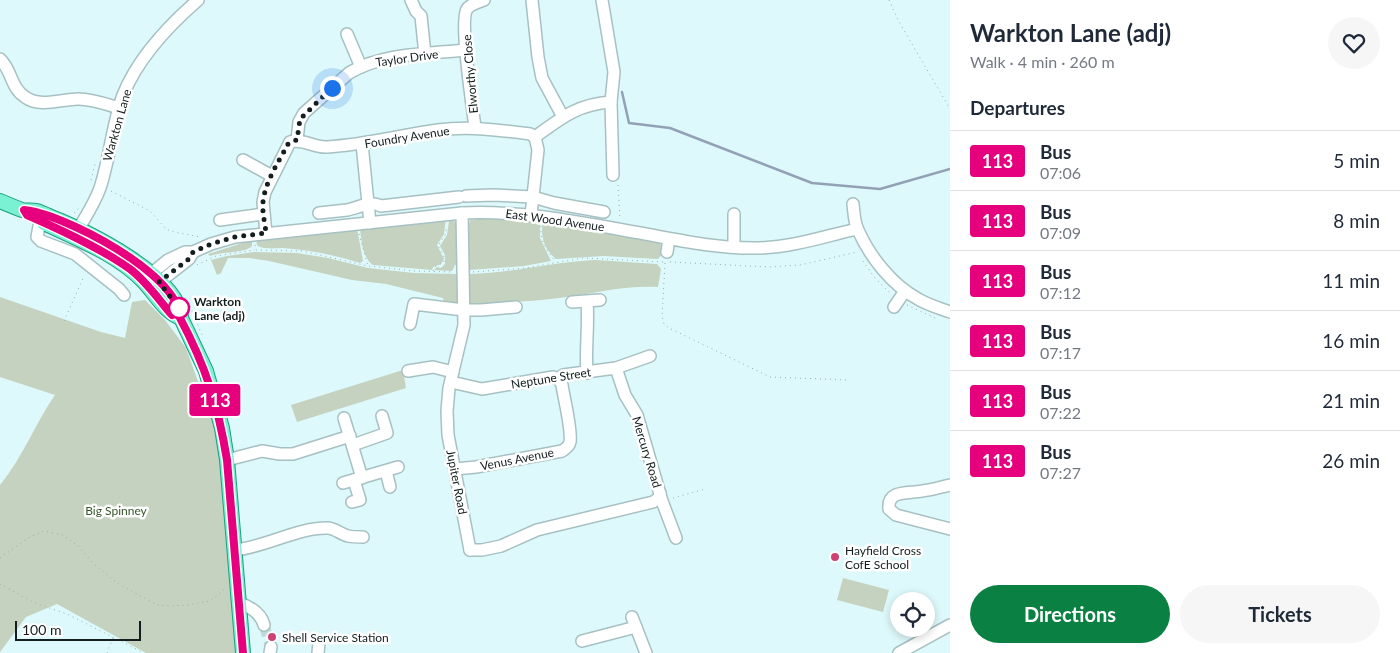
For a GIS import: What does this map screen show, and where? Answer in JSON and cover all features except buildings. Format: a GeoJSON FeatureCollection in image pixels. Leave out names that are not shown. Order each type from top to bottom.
{"type":"FeatureCollection","features":[{"type":"Feature","properties":{"kind":"main road"},"geometry":{"type":"LineString","coordinates":[[0,201],[24,210],[36,211],[76,233],[131,270],[151,281],[172,315],[180,318],[206,371],[220,421],[227,460],[243,653]]}},
{"type":"Feature","properties":{"kind":"main road"},"geometry":{"type":"LineString","coordinates":[[24,210],[27,215],[40,221],[76,233]]}},
{"type":"Feature","properties":{"kind":"street"},"geometry":{"type":"LineString","coordinates":[[411,0],[416,11],[421,16],[425,55]]}},
{"type":"Feature","properties":{"kind":"street","name":"Elworthy Close"},"geometry":{"type":"LineString","coordinates":[[475,128],[465,50],[466,9],[484,0]]}},
{"type":"Feature","properties":{"kind":"street"},"geometry":{"type":"LineString","coordinates":[[532,0],[542,78],[563,116]]}},
{"type":"Feature","properties":{"kind":"street"},"geometry":{"type":"LineString","coordinates":[[602,0],[613,65],[613,175]]}},
{"type":"Feature","properties":{"kind":"street","name":"Warkton Lane"},"geometry":{"type":"LineString","coordinates":[[76,233],[95,200],[100,187],[119,108],[131,79],[146,54],[192,2]]}},
{"type":"Feature","properties":{"kind":"street"},"geometry":{"type":"LineString","coordinates":[[347,34],[361,67]]}},
{"type":"Feature","properties":{"kind":"street","name":"Taylor Drive"},"geometry":{"type":"LineString","coordinates":[[297,140],[298,125],[304,113],[349,73],[382,60],[465,50]]}},
{"type":"Feature","properties":{"kind":"street"},"geometry":{"type":"LineString","coordinates":[[0,59],[12,83],[27,98],[38,102],[78,99],[93,100],[119,108]]}},
{"type":"Feature","properties":{"kind":"street"},"geometry":{"type":"LineString","coordinates":[[531,215],[538,150],[535,137],[563,116],[593,103],[612,102]]}},
{"type":"Feature","properties":{"kind":"street","name":"Foundry Avenue"},"geometry":{"type":"LineString","coordinates":[[297,140],[320,147],[362,144],[432,131],[475,128],[530,134],[535,137]]}},
{"type":"Feature","properties":{"kind":"street"},"geometry":{"type":"LineString","coordinates":[[266,233],[263,214],[265,192],[288,144],[297,140]]}},
{"type":"Feature","properties":{"kind":"street"},"geometry":{"type":"LineString","coordinates":[[362,144],[370,223]]}},
{"type":"Feature","properties":{"kind":"street"},"geometry":{"type":"LineString","coordinates":[[243,160],[272,176]]}},
{"type":"Feature","properties":{"kind":"street"},"geometry":{"type":"LineString","coordinates":[[319,213],[376,203],[382,206],[493,195],[533,196],[554,203],[604,212]]}},
{"type":"Feature","properties":{"kind":"street"},"geometry":{"type":"LineString","coordinates":[[852,204],[857,229],[890,278],[905,291],[932,306],[950,312]]}},
{"type":"Feature","properties":{"kind":"street","name":"East Wood Avenue"},"geometry":{"type":"LineString","coordinates":[[151,281],[189,259],[193,252],[223,240],[266,233],[462,213],[497,212],[531,215],[669,239],[734,247],[760,248],[797,244],[857,229]]}},
{"type":"Feature","properties":{"kind":"street","name":"Jupiter Road"},"geometry":{"type":"LineString","coordinates":[[462,213],[464,325],[452,377],[447,411],[448,435],[455,470],[465,553],[500,546],[536,530],[653,502],[661,497]]}},
{"type":"Feature","properties":{"kind":"street"},"geometry":{"type":"LineString","coordinates":[[220,220],[263,214]]}},
{"type":"Feature","properties":{"kind":"street"},"geometry":{"type":"LineString","coordinates":[[734,214],[734,247]]}},
{"type":"Feature","properties":{"kind":"street"},"geometry":{"type":"LineString","coordinates":[[40,221],[37,237],[41,241],[75,254],[124,295]]}},
{"type":"Feature","properties":{"kind":"street"},"geometry":{"type":"LineString","coordinates":[[666,257],[669,239]]}},
{"type":"Feature","properties":{"kind":"street"},"geometry":{"type":"LineString","coordinates":[[894,307],[905,291]]}},
{"type":"Feature","properties":{"kind":"street"},"geometry":{"type":"LineString","coordinates":[[572,302],[600,300]]}},
{"type":"Feature","properties":{"kind":"street"},"geometry":{"type":"LineString","coordinates":[[587,302],[588,326],[585,355],[587,372]]}},
{"type":"Feature","properties":{"kind":"street"},"geometry":{"type":"LineString","coordinates":[[410,324],[414,304],[464,310],[516,307]]}},
{"type":"Feature","properties":{"kind":"street","name":"Neptune Street"},"geometry":{"type":"LineString","coordinates":[[408,371],[433,367],[482,389],[553,377],[559,379],[563,375],[616,368],[650,356]]}},
{"type":"Feature","properties":{"kind":"street","name":"Mercury Road"},"geometry":{"type":"LineString","coordinates":[[616,368],[625,395],[637,415],[661,497],[676,538]]}},
{"type":"Feature","properties":{"kind":"street","name":"Venus Avenue"},"geometry":{"type":"LineString","coordinates":[[455,470],[476,468],[562,451],[568,447],[570,440],[569,429],[559,379]]}},
{"type":"Feature","properties":{"kind":"street"},"geometry":{"type":"LineString","coordinates":[[227,460],[262,451],[293,454],[387,433],[382,416]]}},
{"type":"Feature","properties":{"kind":"street"},"geometry":{"type":"LineString","coordinates":[[344,418],[351,440],[353,480],[360,500],[352,502]]}},
{"type":"Feature","properties":{"kind":"street"},"geometry":{"type":"LineString","coordinates":[[353,480],[398,467]]}},
{"type":"Feature","properties":{"kind":"street"},"geometry":{"type":"LineString","coordinates":[[386,471],[390,487]]}},
{"type":"Feature","properties":{"kind":"street"},"geometry":{"type":"LineString","coordinates":[[950,485],[920,492],[902,492],[890,499],[888,504],[891,512],[896,515],[950,529]]}},
{"type":"Feature","properties":{"kind":"street"},"geometry":{"type":"LineString","coordinates":[[235,550],[246,549],[306,531],[325,528],[330,528],[349,536],[363,537]]}},
{"type":"Feature","properties":{"kind":"street"},"geometry":{"type":"LineString","coordinates":[[239,603],[260,614],[264,626]]}},
{"type":"Feature","properties":{"kind":"street"},"geometry":{"type":"LineString","coordinates":[[582,641],[634,622],[646,653]]}},
{"type":"Feature","properties":{"kind":"street"},"geometry":{"type":"LineString","coordinates":[[899,653],[947,627],[950,640]]}},
{"type":"Feature","properties":{"kind":"path"},"geometry":{"type":"LineString","coordinates":[[890,0],[898,20],[950,109]]}},
{"type":"Feature","properties":{"kind":"path"},"geometry":{"type":"LineString","coordinates":[[91,182],[98,157]]}},
{"type":"Feature","properties":{"kind":"path"},"geometry":{"type":"LineString","coordinates":[[108,190],[150,211],[166,229],[201,238]]}},
{"type":"Feature","properties":{"kind":"path"},"geometry":{"type":"LineString","coordinates":[[74,213],[80,207]]}},
{"type":"Feature","properties":{"kind":"path"},"geometry":{"type":"LineString","coordinates":[[542,222],[541,234],[543,243],[556,262]]}},
{"type":"Feature","properties":{"kind":"path"},"geometry":{"type":"LineString","coordinates":[[433,272],[435,267],[444,262],[444,256],[438,246],[445,235],[448,223]]}},
{"type":"Feature","properties":{"kind":"path"},"geometry":{"type":"LineString","coordinates":[[359,231],[368,266]]}},
{"type":"Feature","properties":{"kind":"path"},"geometry":{"type":"LineString","coordinates":[[254,240],[256,250]]}},
{"type":"Feature","properties":{"kind":"path"},"geometry":{"type":"LineString","coordinates":[[194,267],[216,256],[256,250],[302,251],[368,266],[433,272],[459,272]]}},
{"type":"Feature","properties":{"kind":"path"},"geometry":{"type":"LineString","coordinates":[[469,272],[508,270],[583,258],[666,257],[769,267],[800,265],[857,252]]}},
{"type":"Feature","properties":{"kind":"path"},"geometry":{"type":"LineString","coordinates":[[666,257],[662,316],[664,324],[669,328],[770,377],[848,380]]}},
{"type":"Feature","properties":{"kind":"path"},"geometry":{"type":"LineString","coordinates":[[64,321],[87,270],[87,263]]}},
{"type":"Feature","properties":{"kind":"path"},"geometry":{"type":"LineString","coordinates":[[661,497],[706,489]]}},
{"type":"Feature","properties":{"kind":"path"},"geometry":{"type":"LineString","coordinates":[[0,558],[28,538],[44,531],[63,535],[78,546],[94,564],[117,583],[157,605],[188,605],[210,601],[227,587]]}},
{"type":"Feature","properties":{"kind":"path"},"geometry":{"type":"LineString","coordinates":[[0,584],[35,603],[67,614],[144,653]]}},
{"type":"Feature","properties":{"kind":"path"},"geometry":{"type":"LineString","coordinates":[[107,653],[114,638]]}},
{"type":"Feature","properties":{"kind":"green space"},"geometry":{"type":"Polygon","coordinates":[[[479,216],[540,221],[540,238],[551,261],[524,266],[469,270],[469,224],[470,220],[478,219],[479,216]]]}},
{"type":"Feature","properties":{"kind":"green space"},"geometry":{"type":"Polygon","coordinates":[[[446,219],[444,234],[437,245],[444,259],[441,264],[433,267],[432,270],[373,265],[367,258],[363,248],[360,228],[446,219]]]}},
{"type":"Feature","properties":{"kind":"green space"},"geometry":{"type":"Polygon","coordinates":[[[449,221],[454,221],[457,224],[458,264],[455,265],[452,271],[434,270],[437,267],[441,268],[445,264],[445,255],[440,246],[447,235],[449,221]]]}},
{"type":"Feature","properties":{"kind":"green space"},"geometry":{"type":"Polygon","coordinates":[[[543,221],[657,241],[663,247],[664,252],[658,259],[603,256],[556,259],[548,251],[544,242],[542,232],[543,221]]]}},
{"type":"Feature","properties":{"kind":"green space"},"geometry":{"type":"Polygon","coordinates":[[[357,228],[363,261],[360,263],[313,252],[283,248],[262,248],[257,245],[256,239],[357,228]]]}},
{"type":"Feature","properties":{"kind":"green space"},"geometry":{"type":"Polygon","coordinates":[[[252,240],[252,246],[248,249],[210,256],[208,254],[252,240]]]}},
{"type":"Feature","properties":{"kind":"green space"},"geometry":{"type":"Polygon","coordinates":[[[254,252],[297,253],[328,258],[368,268],[414,273],[457,274],[458,306],[448,305],[444,302],[443,298],[386,284],[352,280],[249,258],[228,258],[221,273],[217,275],[211,260],[254,252]]]}},
{"type":"Feature","properties":{"kind":"green space"},"geometry":{"type":"Polygon","coordinates":[[[595,260],[657,264],[661,269],[658,287],[620,289],[548,299],[470,306],[470,274],[595,260]]]}},
{"type":"Feature","properties":{"kind":"green space","name":"Big Spinney"},"geometry":{"type":"Polygon","coordinates":[[[0,297],[101,332],[125,338],[132,302],[145,300],[165,320],[186,348],[217,435],[227,499],[240,653],[146,653],[57,604],[26,617],[0,652],[0,485],[55,395],[0,377],[0,297]]]}},
{"type":"Feature","properties":{"kind":"green space"},"geometry":{"type":"Polygon","coordinates":[[[403,370],[406,388],[297,422],[291,405],[403,370]]]}},
{"type":"Feature","properties":{"kind":"green space"},"geometry":{"type":"Polygon","coordinates":[[[843,578],[889,590],[883,612],[837,600],[843,578]]]}},
{"type":"Feature","properties":{"kind":"waterway"},"geometry":{"type":"LineString","coordinates":[[622,92],[629,123],[670,128],[812,183],[880,189],[950,169]]}},
{"type":"Feature","properties":{"kind":"tunnel"},"geometry":{"type":"LineString","coordinates":[[264,625],[271,647]]}},
{"type":"Feature","properties":{"kind":"bus line","name":"113"},"geometry":{"type":"LineString","coordinates":[[172,315],[131,270],[110,256],[27,215],[24,210],[36,211],[52,217],[126,254],[151,273],[180,309],[180,318],[206,371],[222,428],[227,460],[243,653]]}},
{"type":"Feature","properties":{"kind":"place","name":"Warkton Lane (adj)"},"geometry":{"type":"Point","coordinates":[179,308]}},
{"type":"Feature","properties":{"kind":"place","name":"Hayfield Cross CofE School"},"geometry":{"type":"Point","coordinates":[835,557]}},
{"type":"Feature","properties":{"kind":"place","name":"Shell Service Station"},"geometry":{"type":"Point","coordinates":[272,637]}},
{"type":"Feature","properties":{"kind":"route"},"geometry":{"type":"LineString","coordinates":[[179,308],[159,282],[189,259],[193,252],[223,240],[266,233],[263,202],[272,176],[288,144],[297,140],[298,125],[304,113],[332,88]]}}]}
